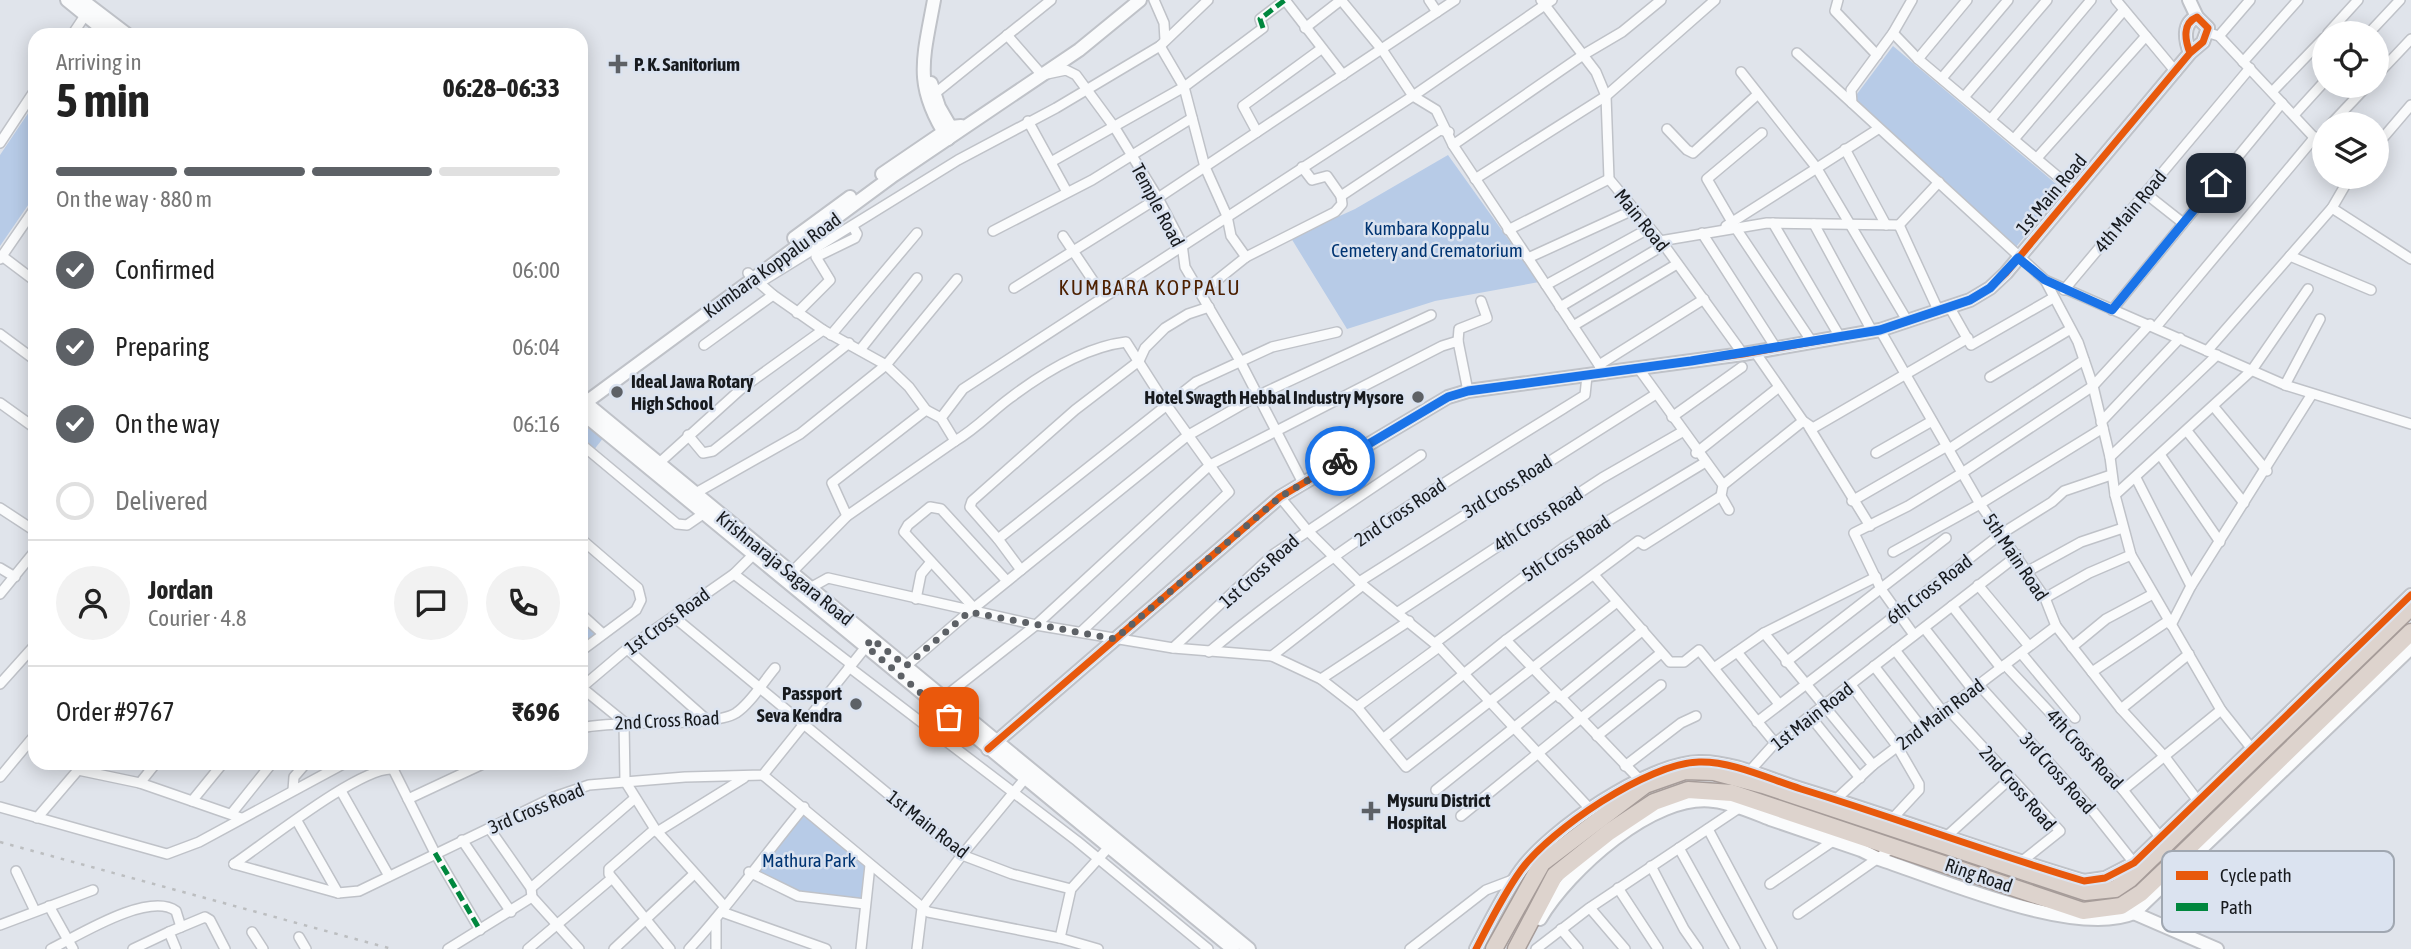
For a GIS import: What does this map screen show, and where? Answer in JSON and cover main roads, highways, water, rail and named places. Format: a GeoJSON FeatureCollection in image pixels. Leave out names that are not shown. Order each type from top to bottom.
{"type":"FeatureCollection","features":[{"type":"Feature","properties":{"kind":"highway","name":"Ring Road"},"geometry":{"type":"LineString","coordinates":[[1494,949],[1542,863],[1645,785],[1685,771],[1747,776],[1788,794],[1832,803],[2085,892],[2115,888],[2130,879],[2411,607]]}},
{"type":"Feature","properties":{"kind":"highway","name":"Ring Road"},"geometry":{"type":"LineString","coordinates":[[2185,851],[2411,632]]}},
{"type":"Feature","properties":{"kind":"highway","name":"Ring Road"},"geometry":{"type":"LineString","coordinates":[[1516,949],[1555,875],[1654,802],[1688,790],[1732,793],[1744,804],[1779,810],[1885,854],[1949,864],[2083,911],[2127,910],[2162,873]]}},
{"type":"Feature","properties":{"kind":"highway"},"geometry":{"type":"LineString","coordinates":[[1779,810],[1788,794]]}},
{"type":"Feature","properties":{"kind":"railway"},"geometry":{"type":"LineString","coordinates":[[0,842],[392,949]]}},
{"type":"Feature","properties":{"kind":"place","name":"P. K. Sanitorium"},"geometry":{"type":"Point","coordinates":[618,64]}},
{"type":"Feature","properties":{"kind":"place","name":"Ideal Jawa Rotary High School"},"geometry":{"type":"Point","coordinates":[617,392]}},
{"type":"Feature","properties":{"kind":"place","name":"Hotel Swagth Hebbal Industry Mysore"},"geometry":{"type":"Point","coordinates":[1418,397]}},
{"type":"Feature","properties":{"kind":"place","name":"Passport Seva Kendra"},"geometry":{"type":"Point","coordinates":[856,704]}},
{"type":"Feature","properties":{"kind":"place","name":"Mysuru District Hospital"},"geometry":{"type":"Point","coordinates":[1371,811]}},
{"type":"Feature","properties":{"kind":"district","name":"KUMBARA KOPPALU"},"geometry":{"type":"Point","coordinates":[1150,287]}},
{"type":"Feature","properties":{"kind":"park label","name":"Kumbara Koppalu Cemetery and Crematorium"},"geometry":{"type":"Point","coordinates":[1427,239]}},
{"type":"Feature","properties":{"kind":"park label","name":"Mathura Park"},"geometry":{"type":"Point","coordinates":[809,860]}}]}
